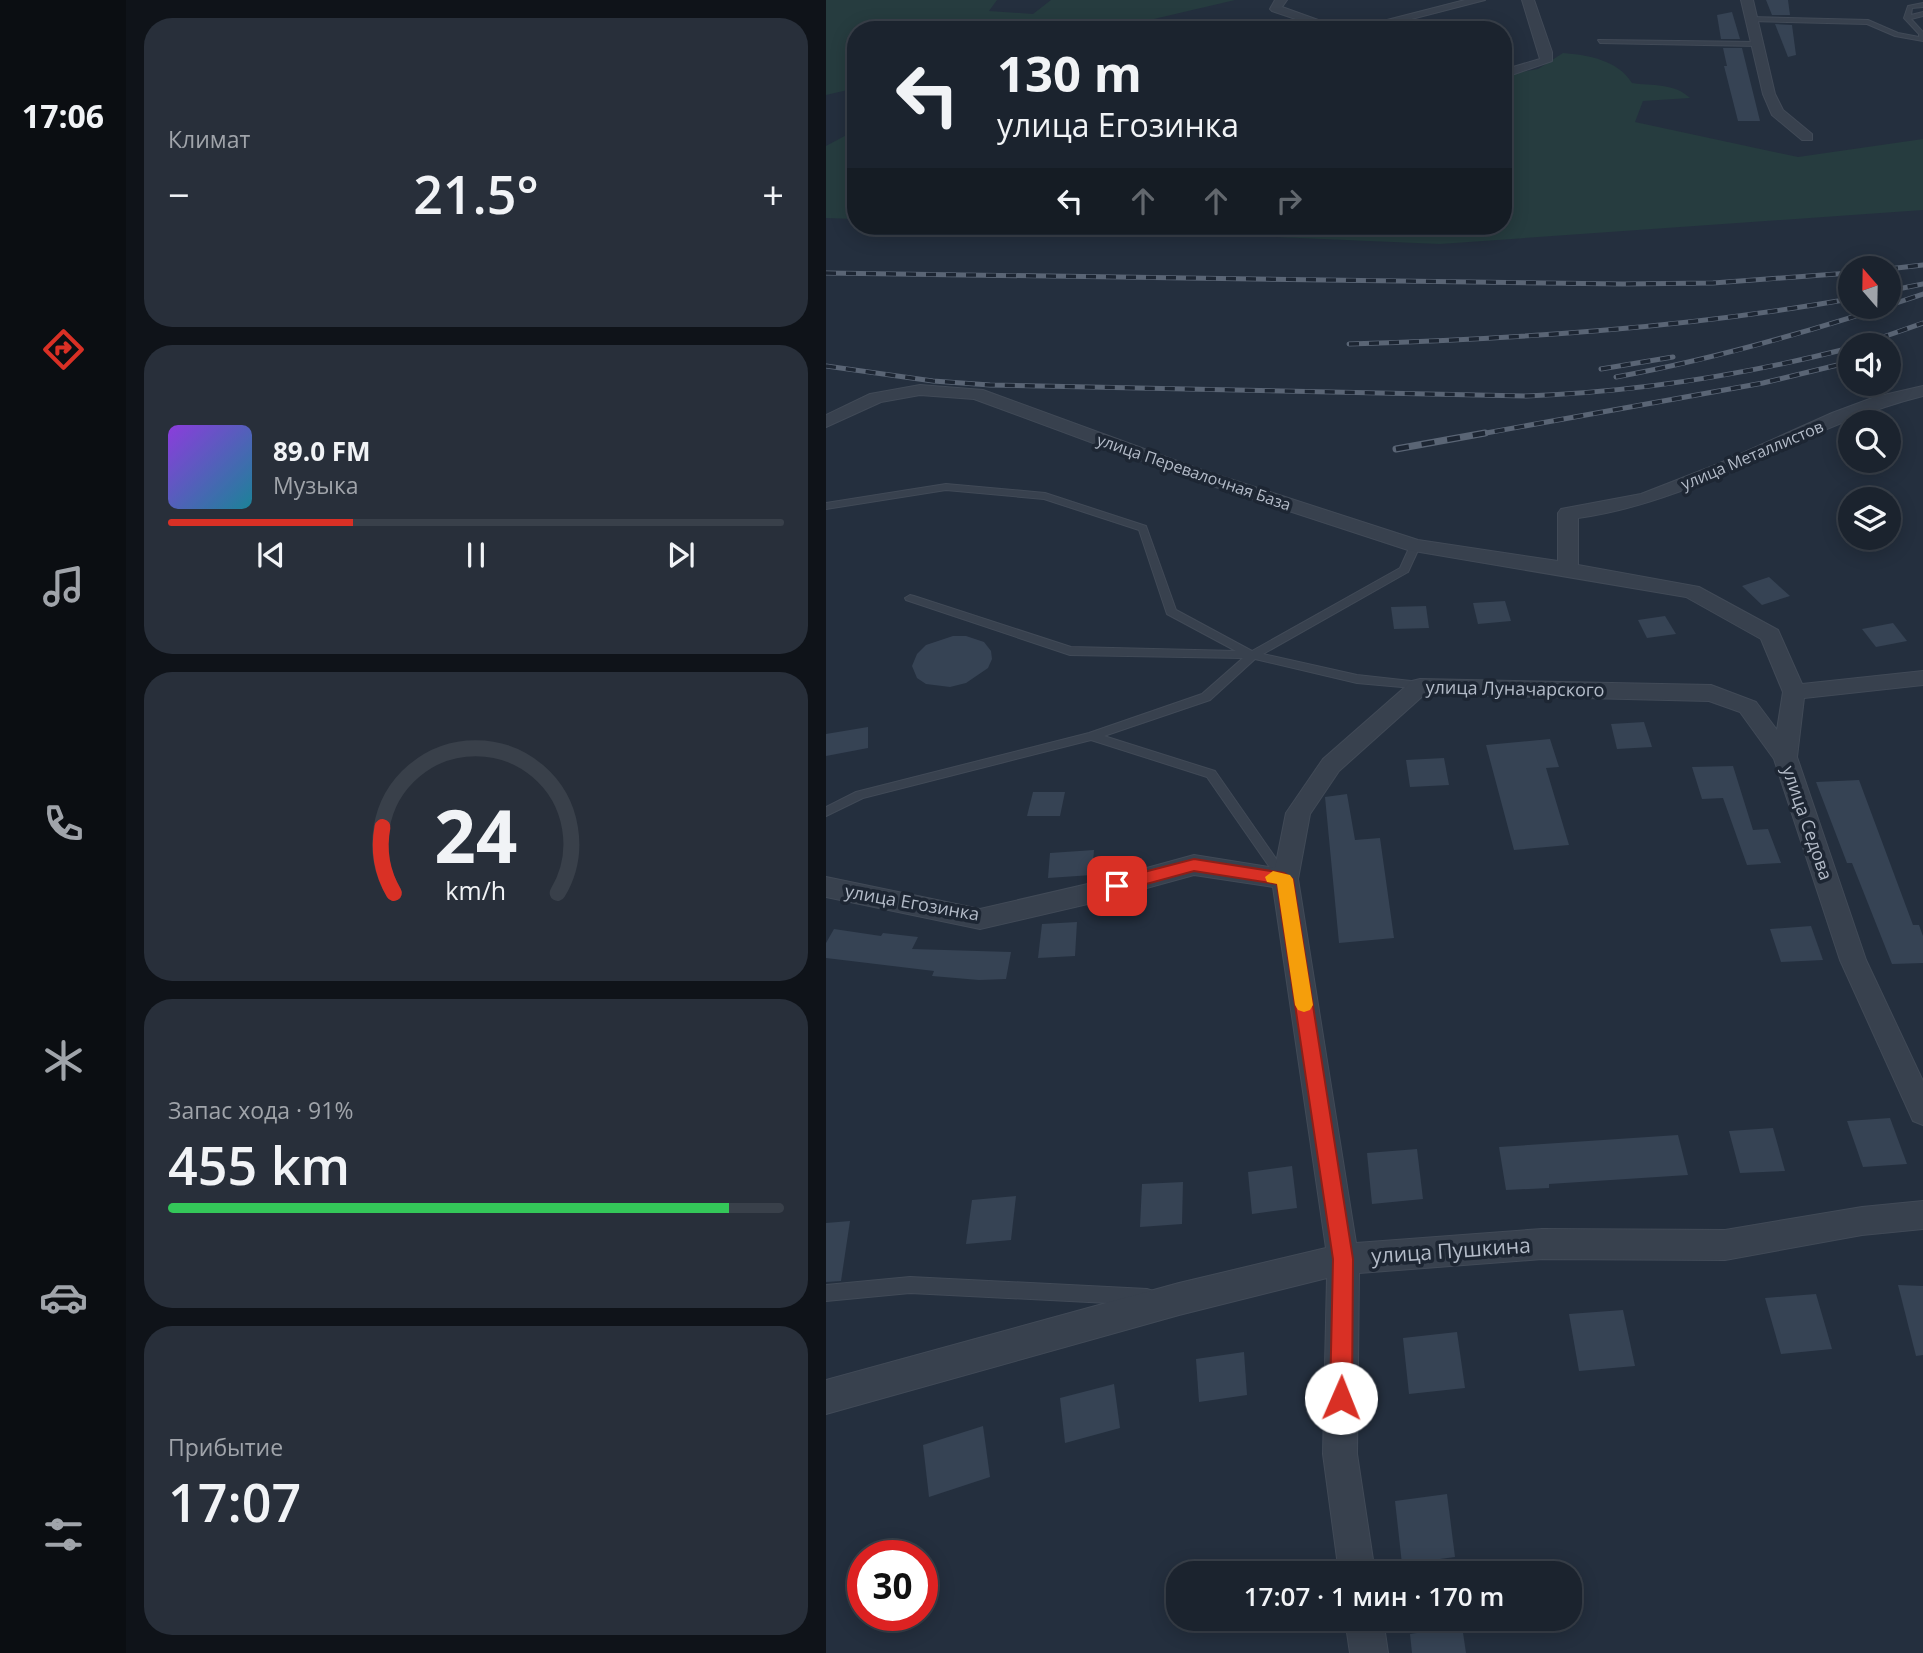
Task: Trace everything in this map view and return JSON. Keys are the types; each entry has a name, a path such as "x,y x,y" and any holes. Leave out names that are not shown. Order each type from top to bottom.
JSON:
{"street":[{"path":"1281,0 1276,9 1313,21"},
{"path":"1392,21 1479,0"},
{"path":"1512,71 1546,61 1546,52 1528,0"},
{"path":"1747,0 1769,94 1777,112 1807,137"},
{"name":"улица Перевалочная База","path":"826,422 876,398 920,390 977,394 1192,473 1415,545 1568,569"},
{"name":"улица Металлистов","path":"1568,569 1568,513 1588,512 1661,494 1876,403 1923,391"},
{"path":"1568,569 1692,592 1770,635 1794,692 1923,678"},
{"name":"улица Луначарского","path":"1284,879 1298,813 1331,765 1420,686 1712,693 1748,707 1785,757"},
{"name":"улица Седова","path":"1794,692 1785,757 1853,960 1923,1112"},
{"name":"улица Егозинка","path":"826,887 980,919 1092,893 1194,865 1284,879"},
{"path":"1284,879 1343,1259 1340,1454 1355,1561"},
{"name":"улица Пушкина","path":"826,1397 1179,1299 1343,1259 1542,1244 1725,1245 1862,1221 1923,1215"},
{"path":"1366,1631 1369,1653"}],"lane":[{"path":"1908,18 1910,7 1923,5"},
{"path":"1908,18 1923,14"},
{"path":"1751,19 1868,22 1897,35 1923,41 1922,34 1908,18"},
{"path":"1600,41 1757,44"},
{"path":"826,506 946,488 1045,496 1143,527 1171,612 1253,655"},
{"path":"826,812 860,796 1091,736 1206,697 1253,655 1404,570 1415,545"},
{"path":"910,598 1070,651 1253,655 1357,679 1420,686"},
{"path":"1091,736 1211,774 1284,879"},
{"path":"826,1293 910,1285 1179,1299"}],"green space":[{"path":"826,0 997,0 989,11 1033,14 1051,0 1235,0 1145,21 847,21 847,90 826,95"},
{"path":"1563,53 1602,60 1619,69 1632,83 1670,87 1690,98 1643,101 1635,122 1798,157 1923,139 1923,210 1440,244 1226,235 1512,235 1512,73 1538,69"},
{"path":"847,135 847,219 826,218 826,146"}],"building":[{"path":"1766,0 1788,0 1790,15 1772,15"},
{"path":"1732,12 1740,39 1721,39 1717,15"},
{"path":"1775,24 1792,25 1796,55 1788,57"},
{"path":"1723,48 1742,48 1760,121 1738,121 1724,66 1727,66"},
{"path":"1769,577 1790,596 1762,605 1742,586"},
{"path":"1505,601 1511,621 1478,624 1473,603"},
{"path":"1426,606 1429,628 1394,629 1391,607"},
{"path":"1665,616 1676,634 1647,638 1638,620"},
{"path":"1893,623 1907,641 1876,647 1862,629"},
{"path":"953,636 966,636 984,642 991,651 992,659 988,668 966,683 950,687 926,684 917,678 912,666 917,654 926,645"},
{"path":"1644,722 1652,747 1617,749 1611,724"},
{"path":"868,727 868,748 826,756 826,734"},
{"path":"1550,739 1559,767 1546,768 1569,845 1514,850 1486,745"},
{"path":"1444,758 1449,785 1410,787 1406,760"},
{"path":"1733,766 1753,830 1768,829 1781,863 1747,865 1723,798 1702,799 1692,767"},
{"path":"1859,780 1913,925 1919,925 1923,936 1923,963 1892,964 1852,863 1847,863 1816,782"},
{"path":"1033,792 1065,792 1060,816 1027,816"},
{"path":"1347,794 1355,840 1380,838 1394,938 1339,943 1325,797"},
{"path":"1094,850 1092,875 1048,878 1050,853"},
{"path":"1077,922 1075,956 1038,958 1042,924"},
{"path":"1811,926 1823,960 1781,962 1770,929"},
{"path":"834,929 881,936 883,933 918,937 912,949 1011,952 1006,979 932,976 934,971 826,958 826,943"},
{"path":"1890,1118 1907,1164 1863,1167 1847,1121"},
{"path":"1773,1128 1785,1171 1740,1173 1729,1131"},
{"path":"1678,1135 1688,1175 1549,1184 1549,1188 1506,1190 1499,1147"},
{"path":"1417,1149 1423,1199 1372,1204 1367,1153"},
{"path":"1292,1166 1297,1208 1252,1214 1248,1172"},
{"path":"1183,1182 1182,1224 1140,1227 1142,1184"},
{"path":"1016,1196 1011,1240 966,1244 972,1200"},
{"path":"850,1221 841,1281 826,1282 826,1223"},
{"path":"1898,1285 1923,1286 1923,1355 1916,1356"},
{"path":"1816,1294 1832,1349 1781,1354 1765,1298"},
{"path":"1623,1310 1635,1366 1579,1371 1569,1314"},
{"path":"1457,1332 1465,1388 1409,1394 1403,1338"},
{"path":"1244,1352 1247,1395 1199,1402 1196,1359"},
{"path":"1114,1384 1120,1428 1065,1443 1060,1398"},
{"path":"983,1426 990,1477 929,1497 923,1445"},
{"path":"1447,1494 1455,1557 1402,1561 1395,1501"},
{"path":"1463,1631 1466,1653 1412,1653 1410,1634"}],"railway":[{"path":"1901,268 1923,265"},
{"path":"826,273 1623,284 1713,283 1838,274"},
{"path":"1901,288 1923,284"},
{"path":"1616,377 1771,341 1923,294"},
{"path":"1349,344 1475,339 1663,325 1838,301"},
{"path":"1894,333 1923,323"},
{"path":"826,366 933,381 990,385 1526,396 1608,391 1690,381 1838,351"},
{"path":"1601,369 1673,357"},
{"path":"1475,435 1763,383 1838,365"},
{"path":"1396,449 1485,433"}],"slow traffic":[{"path":"1273,877 1284,879 1304,1005"}],"route":[{"path":"1117,886 1194,865 1284,879 1343,1259 1341,1398"}]}
